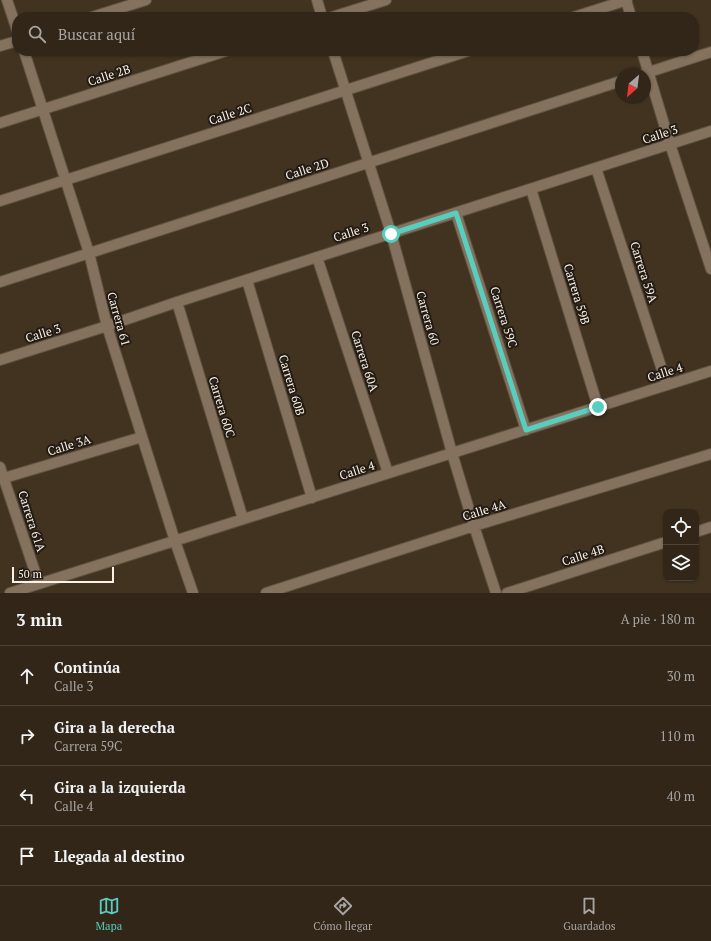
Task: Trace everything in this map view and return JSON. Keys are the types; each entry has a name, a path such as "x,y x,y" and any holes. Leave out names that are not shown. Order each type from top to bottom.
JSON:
{"street":[{"path":"7,0 12,15"},
{"path":"108,12 146,0"},
{"path":"317,0 321,12"},
{"path":"348,12 386,0"},
{"path":"589,12 626,0 630,12"},
{"path":"0,46 12,42"},
{"path":"699,56 711,52"},
{"name":"Carrera 61","path":"26,56 89,253 107,326 193,593"},
{"name":"Calle 2B","path":"0,123 210,56"},
{"name":"Carrera 60","path":"335,56 391,234 452,453 496,593"},
{"name":"Calle 2C","path":"0,201 452,56"},
{"path":"643,56 645,68"},
{"path":"651,71 699,56"},
{"name":"Calle 2D","path":"0,282 615,83"},
{"path":"651,88 711,269"},
{"name":"Calle 3","path":"0,360 711,131"},
{"name":"Carrera 59A","path":"596,168 667,385"},
{"name":"Carrera 59B","path":"531,189 598,407"},
{"name":"Carrera 59C","path":"456,213 526,430"},
{"name":"Carrera 60A","path":"317,257 388,474"},
{"name":"Carrera 60B","path":"247,280 312,498"},
{"name":"Carrera 60C","path":"177,302 242,519"},
{"name":"Calle 4","path":"10,593 711,371"},
{"name":"Calle 3A","path":"4,478 142,437"},
{"name":"Calle 4A","path":"266,593 474,526 711,454"},
{"name":"Carrera 61A","path":"0,467 39,584"},
{"path":"699,531 711,528"},
{"name":"Calle 4B","path":"507,593 663,543"}],"route":[{"path":"391,234 456,213 526,430 598,407"}]}
